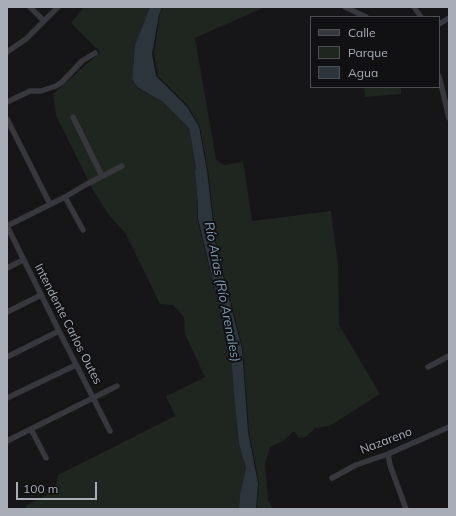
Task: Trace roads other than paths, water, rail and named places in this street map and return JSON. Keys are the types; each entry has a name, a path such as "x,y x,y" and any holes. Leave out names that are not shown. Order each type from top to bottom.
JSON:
{"street":[{"path":"30,7 44,21"},
{"path":"7,52 26,39 58,7"},
{"path":"345,7 364,16"},
{"path":"414,7 420,16"},
{"path":"440,23 449,18"},
{"path":"7,102 30,92 56,86 62,82 82,61 95,53"},
{"path":"440,80 449,118"},
{"path":"74,117 102,176"},
{"path":"7,119 50,204"},
{"path":"7,226 122,166"},
{"path":"65,197 83,230"},
{"name":"Intendente Carlos Outes","path":"7,226 110,431"},
{"path":"7,268 23,260"},
{"path":"7,312 41,295"},
{"path":"7,357 59,331"},
{"path":"428,367 449,356"},
{"path":"7,398 76,364"},
{"path":"7,441 117,386"},
{"name":"Nazareno","path":"332,478 356,465 388,454 449,427"},
{"path":"31,429 46,458"},
{"path":"388,454 390,465 406,509"}],"water":[{"name":"Río Arias (Río Arenales)","path":"150,7 162,7 159,15 152,54 156,76 187,107 199,127 207,171 216,249 242,349 248,432 258,484 256,509 239,509 240,494 246,468 239,444 231,356 198,218 196,167 189,128 163,102 137,87 132,79 135,45"}]}
